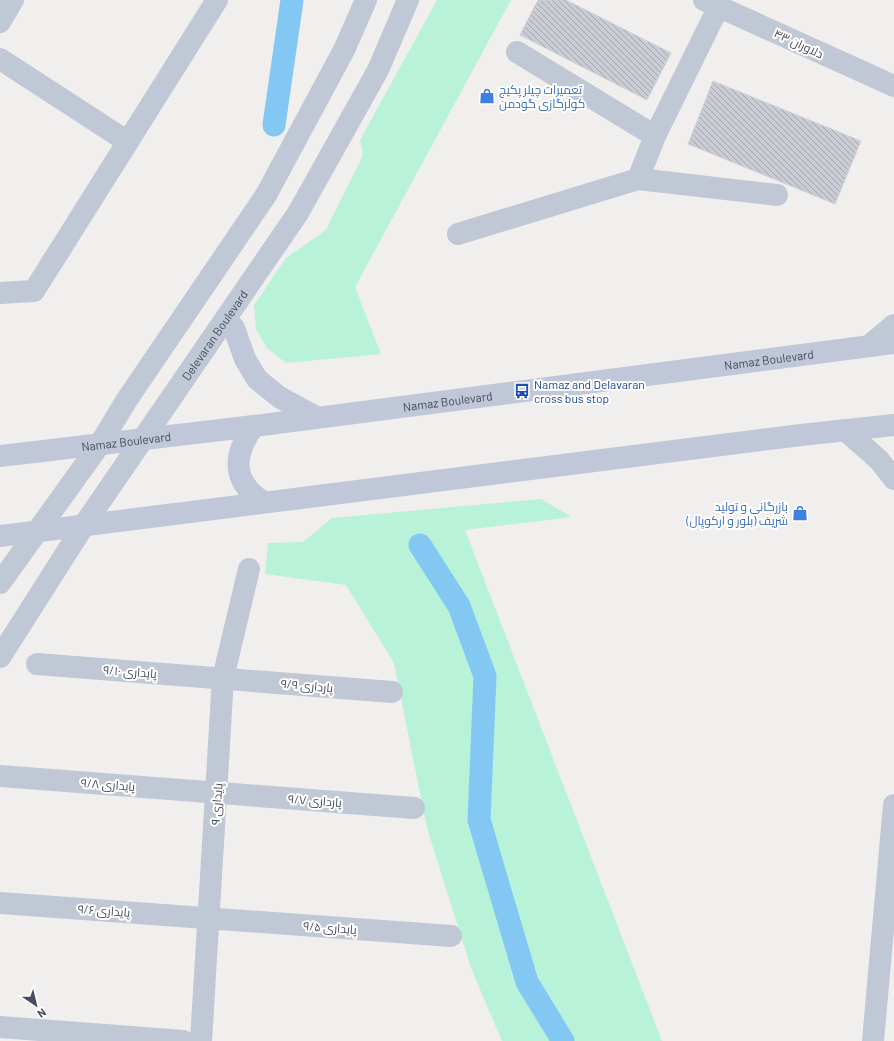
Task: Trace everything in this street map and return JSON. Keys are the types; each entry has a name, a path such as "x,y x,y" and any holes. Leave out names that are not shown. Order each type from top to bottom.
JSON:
{"main road":[{"path":"226,320 234,328 245,359 257,379 279,397 316,417"},
{"name":"Namaz Boulevard","path":"0,456 254,426 894,343"},
{"path":"0,536 37,530 84,526 263,502 894,425"},
{"path":"254,426 241,445 238,467 246,488 263,502"}],"street":[{"path":"0,22 13,0"},
{"path":"0,293 34,291 217,0"},
{"path":"0,583 100,444 126,401 266,195 344,50 366,0"},
{"name":"Delevaran Boulevard","path":"0,657 84,526 298,213 378,70 408,0"},
{"path":"638,179 711,3"},
{"name":"دلاوران ۴۳","path":"711,3 894,86"},
{"path":"517,52 655,136"},
{"path":"0,59 128,142"},
{"path":"458,234 638,179 777,195"},
{"path":"869,346 894,325"},
{"path":"845,430 879,460 894,479"},
{"name":"پایداری ۹","path":"201,1041 223,678 249,569"},
{"name":"پایداری ۹/۱۰","path":"37,664 223,678"},
{"name":"پارداری ۹/۹","path":"223,678 392,692"},
{"name":"پایداری ۹/۸","path":"0,776 216,792"},
{"name":"پارداری ۹/۷","path":"216,792 414,808"},
{"path":"873,1041 894,805"},
{"name":"پایداری ۹/۶","path":"0,903 208,918"},
{"name":"پایداری ۹/۵","path":"208,918 452,936"},
{"path":"0,1027 183,1041"}],"green space":[{"path":"437,0 511,0 355,287 381,354 286,363 267,348 256,329 254,305 286,258 326,230 363,155 360,140"},
{"path":"541,499 572,517 465,530 662,1041 502,1041 471,968 427,828 394,663 346,585 265,574 268,543 303,542 332,518"}],"building":[{"path":"538,0 566,0 671,53 647,100 520,35"},
{"path":"713,81 861,141 835,204 688,144"}],"waterway":[{"path":"274,125 292,0"},
{"path":"420,545 459,606 485,676 479,820 527,982 563,1041"}],"place":[{"name":"تعمیرات چیلر پکیج کولرگازی گودمن","path":"487,96"},
{"name":"Namaz and Delavaran cross bus stop","path":"522,391"},
{"name":"بازرگانی و تولید شریف (بلور و ارکوپال)","path":"800,513"}]}
